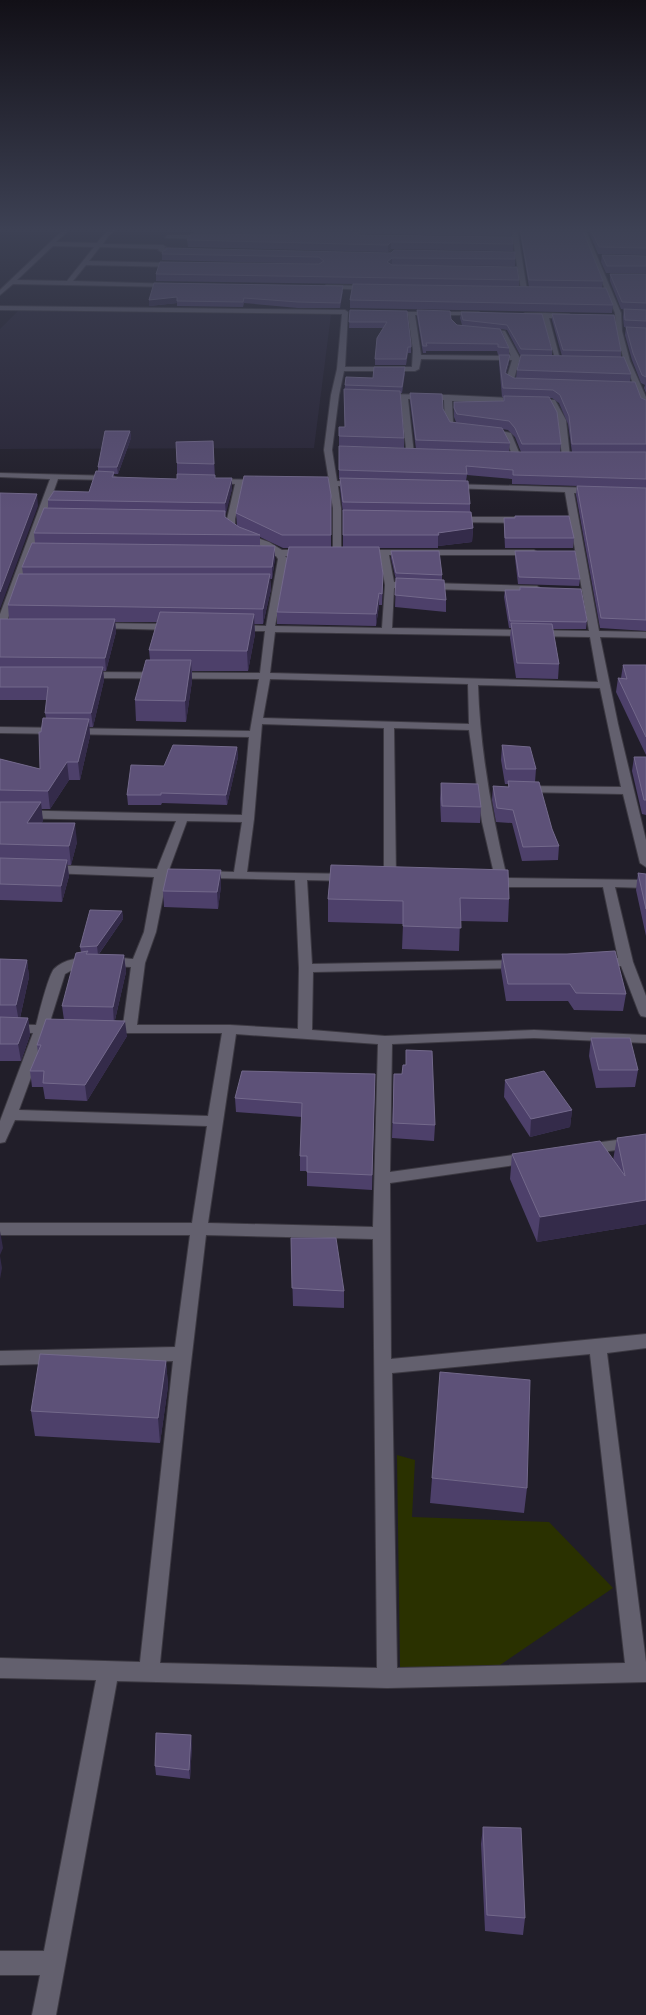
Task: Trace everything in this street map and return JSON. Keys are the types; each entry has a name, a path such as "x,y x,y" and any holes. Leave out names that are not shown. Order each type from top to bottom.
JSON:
{"street":[{"path":"327,552 336,518 328,450 335,395 341,369 344,322"},
{"path":"341,369 414,369 417,364 417,356 412,322"},
{"path":"546,322 554,358 568,359"},
{"path":"619,322 628,361 640,386 646,406"},
{"path":"472,330 503,332 516,358 510,380 517,384 529,384"},
{"path":"620,331 628,331"},
{"path":"417,356 525,358"},
{"path":"618,360 628,361"},
{"path":"630,386 640,386"},
{"path":"335,395 345,395"},
{"path":"375,396 552,402 562,420 570,457 556,457"},
{"path":"404,397 406,454 420,454"},
{"path":"448,397 449,423 458,429 499,431 508,435 517,457"},
{"path":"328,450 337,451"},
{"path":"507,456 527,457"},
{"path":"0,475 123,478"},
{"path":"3,625 22,584 34,550 55,476"},
{"path":"201,480 268,482"},
{"path":"240,482 226,518 234,531 266,544 283,558 273,584 265,676 255,734 248,819 240,876"},
{"path":"304,483 372,484"},
{"path":"441,486 607,491"},
{"path":"569,490 569,521 581,591 594,635 626,791 646,863"},
{"path":"336,518 346,518"},
{"path":"445,520 534,520"},
{"path":"384,552 390,585 387,630"},
{"path":"250,553 540,553"},
{"path":"390,585 547,590"},
{"path":"91,626 180,627"},
{"path":"230,628 646,635"},
{"path":"78,676 265,676 605,685"},
{"path":"474,681 474,727 489,789 488,822 502,883"},
{"path":"257,721 474,727"},
{"path":"389,725 390,878"},
{"path":"0,730 255,734"},
{"path":"512,789 626,791"},
{"path":"0,814 248,819"},
{"path":"129,1030 138,962 150,932 161,874 182,817"},
{"path":"38,869 161,874 360,878"},
{"path":"301,877 306,968 305,1034"},
{"path":"474,882 646,884"},
{"path":"608,883 626,962 646,1013"},
{"path":"0,1138 41,1030 56,978 63,968 88,962 138,962"},
{"path":"587,962 626,962"},
{"path":"306,968 539,963"},
{"path":"0,1028 70,1030"},
{"path":"149,1674 181,1354 197,1229 230,1029"},
{"path":"90,1030 230,1029 385,1040 534,1034 646,1038"},
{"path":"385,1040 384,1178 381,1233 387,1678"},
{"path":"10,1115 215,1121"},
{"path":"568,1152 646,1141"},
{"path":"384,1178 539,1156"},
{"path":"0,1229 197,1229 381,1233"},
{"path":"382,1367 646,1341"},
{"path":"0,1668 149,1674 387,1678 641,1672 598,1347"},
{"path":"0,1358 181,1354"},
{"path":"44,2015 52,1963 108,1671"},
{"path":"0,1963 52,1963"}],"shaded area":[{"path":"7,322 330,322 314,448 0,449 0,329"}],"green space":[{"path":"397,1455 415,1460 412,1517 549,1522 613,1588 500,1665 400,1668"}],"building":[{"path":"387,322 408,322 411,347 408,347 406,359 375,359 377,338"},
{"path":"419,322 454,322 457,325 500,329 509,348 498,347 498,344 426,343 427,346 423,346"},
{"path":"481,322 544,322 552,350 521,349 507,325"},
{"path":"554,322 615,322 621,351 563,350"},
{"path":"626,327 646,328 646,377 642,375 633,353"},
{"path":"499,355 510,355 505,373 514,378 635,382 641,398 646,400 646,444 572,444 569,416 560,395 553,390 503,388"},
{"path":"521,355 624,357 631,374 517,370"},
{"path":"374,367 405,367 402,387 345,385 346,377 373,378"},
{"path":"344,389 400,391 404,438 339,436 339,427 345,427"},
{"path":"410,393 442,394 443,409 450,422 502,428 510,443 416,440"},
{"path":"504,396 549,397 557,412 561,444 522,444 515,428 509,421 457,414 454,408 454,402 504,401"},
{"path":"105,431 130,431 117,467 98,467"},
{"path":"213,441 214,464 177,463 176,442"},
{"path":"339,446 518,452 646,452 646,479 513,475 513,470 466,466 467,474 339,470"},
{"path":"96,471 114,472 112,477 177,479 177,474 215,475 215,478 232,478 225,503 48,500 54,491 89,492"},
{"path":"244,476 328,477 331,495 331,535 282,535 236,513"},
{"path":"340,478 468,481 470,504 343,502"},
{"path":"577,486 646,488 646,620 601,618"},
{"path":"0,493 37,494 0,592"},
{"path":"44,508 225,511 225,517 239,527 260,535 34,533"},
{"path":"343,510 471,512 473,528 438,533 439,535 343,535"},
{"path":"515,516 569,516 574,538 505,538 504,518 515,518"},
{"path":"32,543 275,546 272,567 22,567"},
{"path":"289,547 379,547 383,574 382,594 379,593 376,614 277,612"},
{"path":"391,551 439,551 442,575 396,573"},
{"path":"515,551 575,551 580,579 519,577"},
{"path":"19,574 270,574 263,609 8,605"},
{"path":"396,578 444,580 446,600 395,595"},
{"path":"520,587 581,589 586,622 510,621 505,590 520,590"},
{"path":"160,612 254,614 247,651 149,650"},
{"path":"0,619 115,619 105,658 0,657"},
{"path":"511,623 552,624 559,664 517,663"},
{"path":"146,660 191,660 185,701 135,700"},
{"path":"623,665 646,665 646,737 618,678 627,679"},
{"path":"0,667 103,667 91,713 45,713 48,687 0,687"},
{"path":"43,718 89,719 78,762 67,762 48,791 0,790 0,759 40,769 39,732 41,732"},
{"path":"173,745 237,747 226,795 161,793 161,795 127,795 131,765 164,766"},
{"path":"502,745 530,747 536,769 506,769"},
{"path":"634,757 646,757 646,800 644,800"},
{"path":"508,781 539,782 552,829 559,846 523,847 513,810 497,808 493,786 509,787"},
{"path":"441,783 478,784 481,807 442,806"},
{"path":"0,802 41,802 27,823 75,823 69,846 0,844"},
{"path":"0,858 67,860 61,886 0,884"},
{"path":"331,865 508,870 509,899 460,898 461,928 403,926 403,901 328,899"},
{"path":"168,869 221,870 217,892 163,891"},
{"path":"638,873 646,874 646,909"},
{"path":"90,910 122,911 97,946 80,947"},
{"path":"88,951 86,954 124,955 113,1007 62,1006 76,953"},
{"path":"615,951 626,994 576,993 570,984 508,984 502,954 567,954"},
{"path":"0,959 27,960 16,1005 0,1005"},
{"path":"0,1017 28,1018 18,1044 0,1044"},
{"path":"46,1019 125,1021 85,1085 43,1083 44,1071 30,1071 41,1045 37,1045"},
{"path":"591,1038 630,1038 638,1070 599,1070"},
{"path":"406,1050 432,1051 435,1125 393,1123 394,1074 402,1074 403,1065 406,1065"},
{"path":"242,1071 375,1074 372,1175 307,1172 307,1156 300,1156 302,1103 235,1098"},
{"path":"544,1071 572,1110 531,1119 505,1080"},
{"path":"646,1134 646,1200 540,1217 512,1154 600,1141 625,1176 617,1138"},
{"path":"291,1238 336,1238 344,1291 292,1288"},
{"path":"40,1354 166,1361 158,1418 31,1411"},
{"path":"440,1372 530,1380 527,1488 432,1478"},
{"path":"156,1733 191,1735 189,1770 155,1766"},
{"path":"483,1827 521,1828 525,1918 487,1915"}]}
